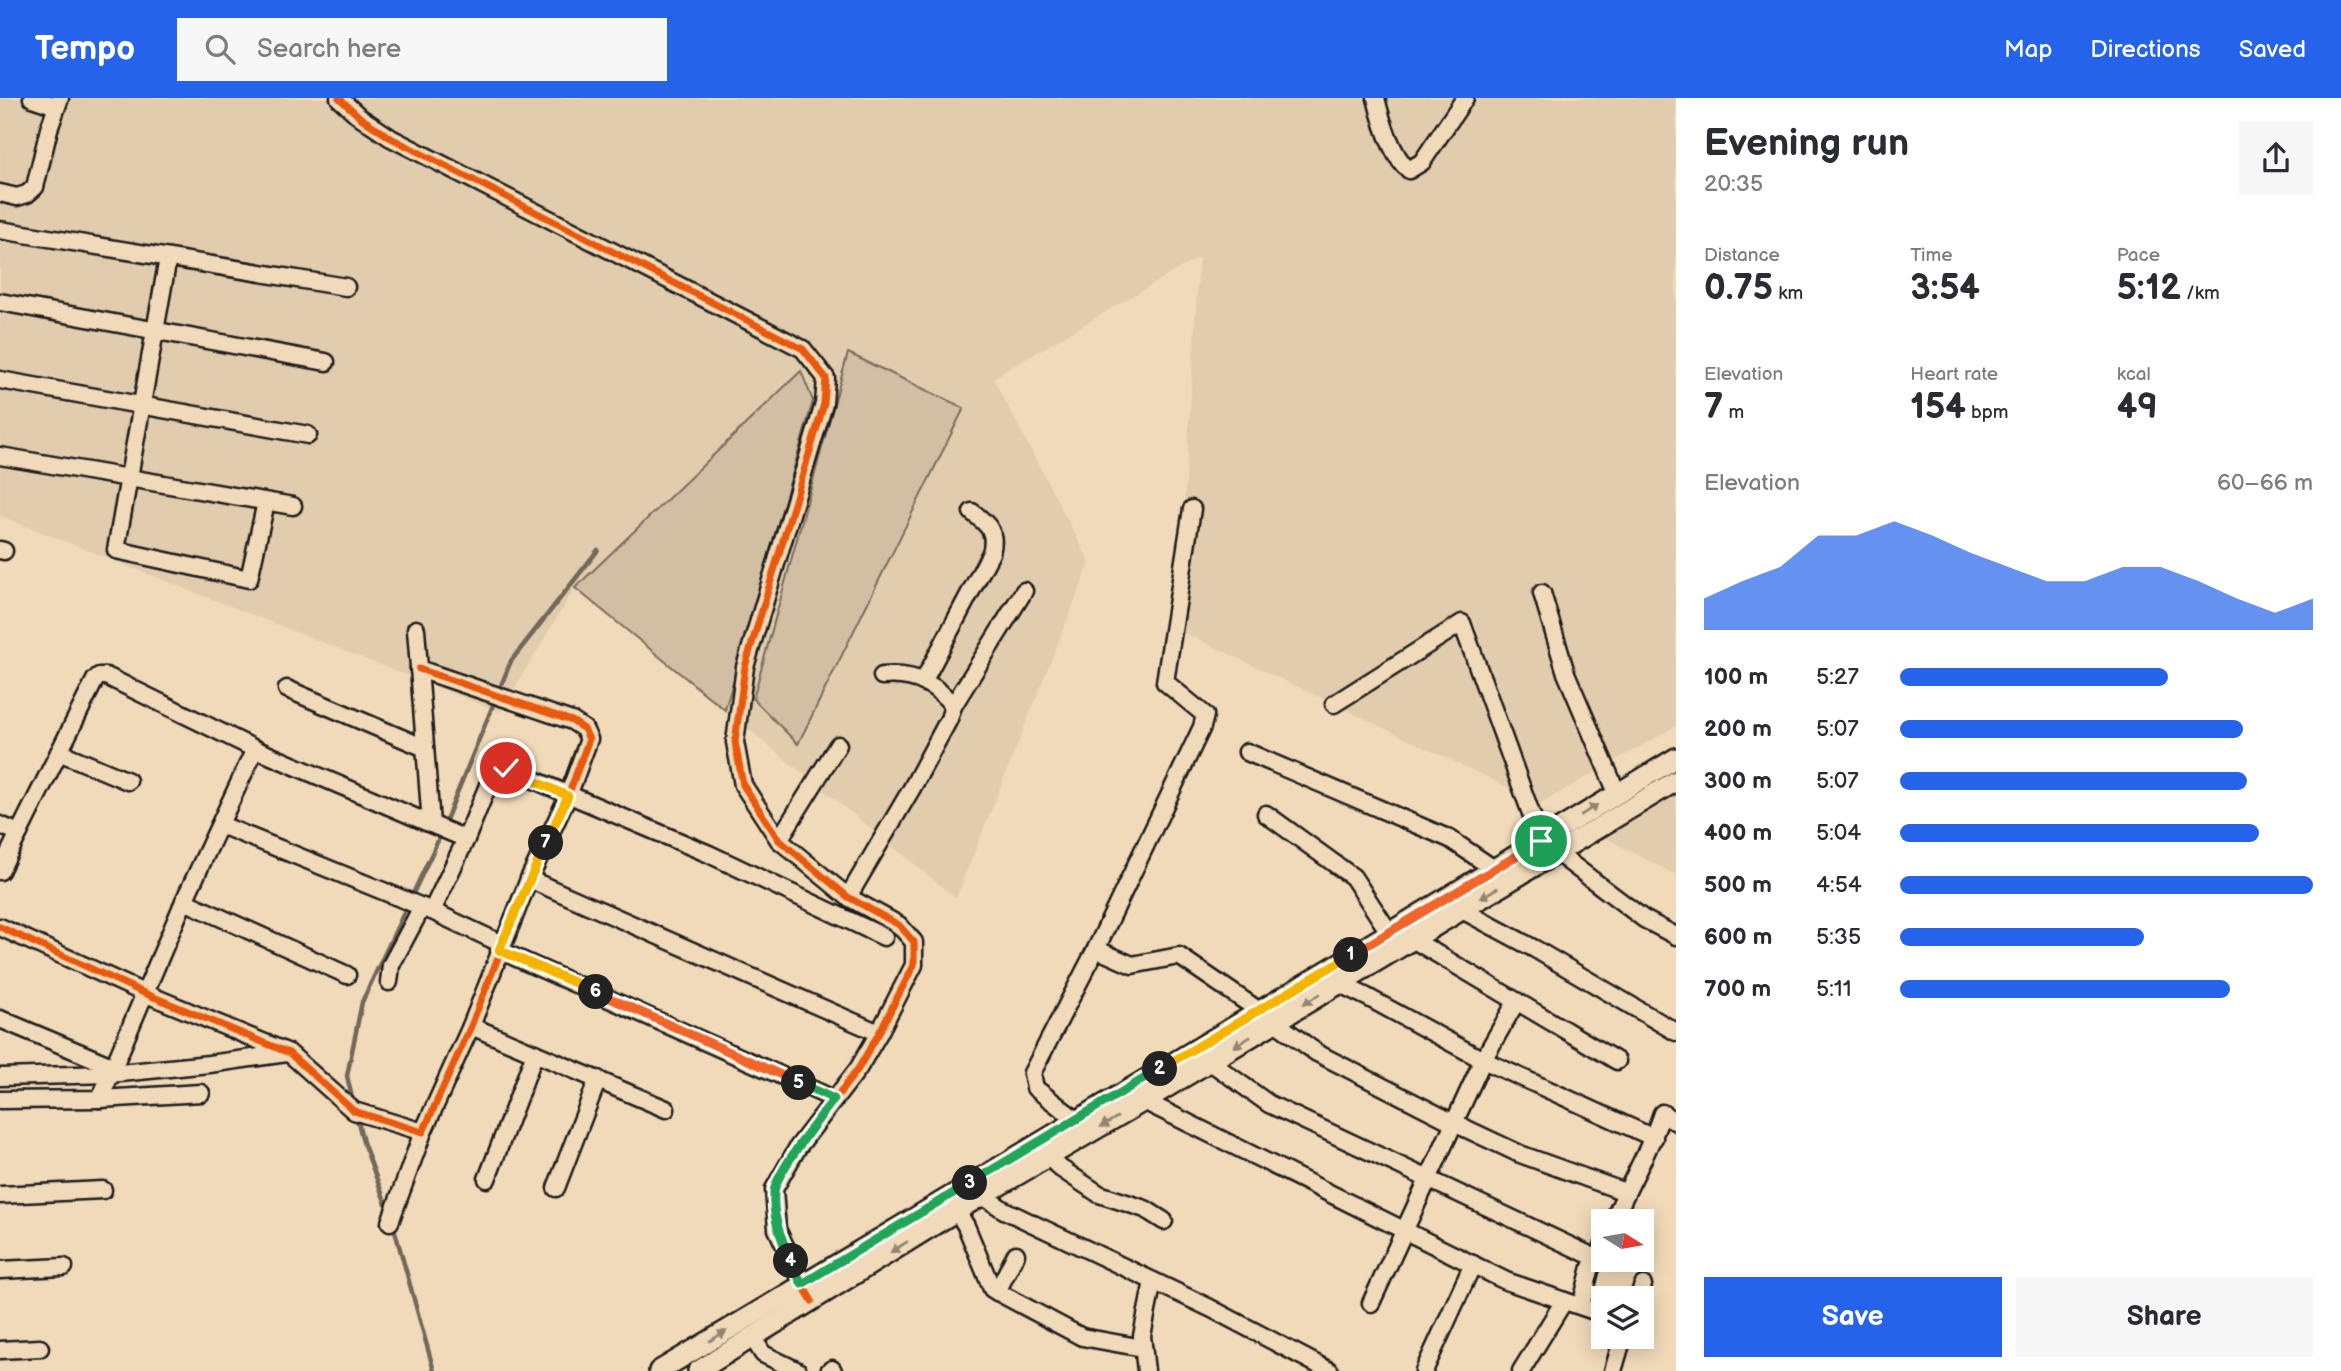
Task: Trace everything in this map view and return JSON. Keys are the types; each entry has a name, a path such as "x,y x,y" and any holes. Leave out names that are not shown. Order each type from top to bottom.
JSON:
{"main road":[{"path":"659,1371 957,1211 979,1188 1049,1157 1144,1101 1462,909 1549,847 1617,793 1676,758"},
{"path":"698,1371 758,1346 807,1293 979,1188 1075,1119 1494,869 1549,847 1676,781"}],"street":[{"path":"0,193 17,197 27,194 35,187 58,102 32,98"},
{"path":"339,98 361,118 391,138 803,349 826,377 824,404 745,667 735,742 743,785 779,840 848,897 899,925 914,942 914,965 858,1069 798,1147 774,1189 777,1229 807,1293"},
{"path":"1376,98 1400,163 1409,170 1422,162 1465,98"},
{"path":"0,230 346,287"},
{"path":"168,258 116,550 248,579 266,502"},
{"path":"0,302 326,362"},
{"path":"0,380 308,435"},
{"path":"0,456 293,506"},
{"path":"1075,1119 1035,1088 1032,1073 1096,949 1202,727 1205,715 1165,682 1192,509"},
{"path":"923,682 991,553 993,534 990,526 972,512"},
{"path":"848,897 912,788 949,719 953,706 1024,591"},
{"path":"1542,593 1566,673 1617,793"},
{"path":"1334,704 1462,623 1549,847 1644,919 1676,936"},
{"path":"416,629 431,824"},
{"path":"390,1222 423,1132 471,1026 500,947 568,796 589,739 584,729 572,721 419,669"},
{"path":"882,676 902,674 923,682 944,695 953,706"},
{"path":"0,871 99,676 106,676 255,749 466,839"},
{"path":"287,689 425,748"},
{"path":"779,840 838,745"},
{"path":"100,1099 184,901 255,749"},
{"path":"59,752 128,781"},
{"path":"1247,752 1450,839 1494,869"},
{"path":"389,982 391,965 427,909 466,839 493,773 506,768 709,854 884,937"},
{"path":"1266,814 1353,877 1389,932"},
{"path":"0,825 19,833"},
{"path":"221,825 427,909 500,947 834,1099"},
{"path":"529,879 879,1033"},
{"path":"184,901 347,975"},
{"path":"1462,909 1676,1032"},
{"path":"0,927 144,993 289,1053 354,1111 423,1132"},
{"path":"1412,939 1617,1061"},
{"path":"1096,949 1132,964 1180,956 1258,1010"},
{"path":"1338,983 1367,996 1483,1060 1654,1138"},
{"path":"1371,1303 1483,1060 1516,1002"},
{"path":"0,1019 112,1070"},
{"path":"1275,1022 1317,1053 1454,1123 1520,1154 1625,1192"},
{"path":"471,1026 666,1109"},
{"path":"0,1077 209,1065 289,1053"},
{"path":"487,1180 535,1053"},
{"path":"1209,1061 1269,1104 1429,1179 1591,1248"},
{"path":"556,1188 598,1080"},
{"path":"0,1100 100,1099 201,1093"},
{"path":"1144,1101 1519,1286 1591,1310"},
{"path":"1618,1209 1654,1138 1662,1113 1676,1122"},
{"path":"1049,1157 1060,1168 1099,1194 1144,1209 1164,1221"},
{"path":"979,1188 1004,1210 1210,1308 1329,1371"},
{"path":"0,1195 103,1190"},
{"path":"957,1211 992,1289 1082,1337 1143,1348"},
{"path":"997,1292 1016,1254"},
{"path":"1424,1371 1473,1264"},
{"path":"0,1270 64,1266"},
{"path":"1581,1306 1591,1267"},
{"path":"1146,1371 1142,1336 1153,1281"},
{"path":"1521,1371 1564,1301"},
{"path":"758,1346 761,1371"},
{"path":"758,1346 798,1371"},
{"path":"0,1350 40,1348"},
{"path":"1613,1371 1619,1349"}],"shaded area":[{"path":"0,98 1676,98 1676,726 1541,803 1177,629 1199,257 993,378 1090,563 956,898 575,588 500,712 0,516"},
{"path":"848,353 964,408 798,744 753,699"},
{"path":"801,371 813,401 725,710 575,588"},
{"path":"1676,787 1676,875 1598,834"}],"waterway":[{"path":"444,825 511,661 598,550"},
{"path":"353,1102 347,1076 362,1002 441,834"},
{"path":"357,1118 389,1212"},
{"path":"393,1224 434,1371"}],"cycle path":[{"path":"339,98 361,118 391,138 803,349 826,378 824,404 745,667 735,742 743,785 779,840 848,897 899,925 914,942 914,965 858,1069 798,1147 774,1189 777,1229 812,1301"},
{"path":"0,927 144,993 289,1053 354,1111 423,1132 471,1026 529,879 568,796 589,739 584,729 572,721 419,669"}],"route":[{"path":"506,768 568,796 499,950 834,1099 798,1147 774,1189 777,1229 802,1284 1541,841"}]}
